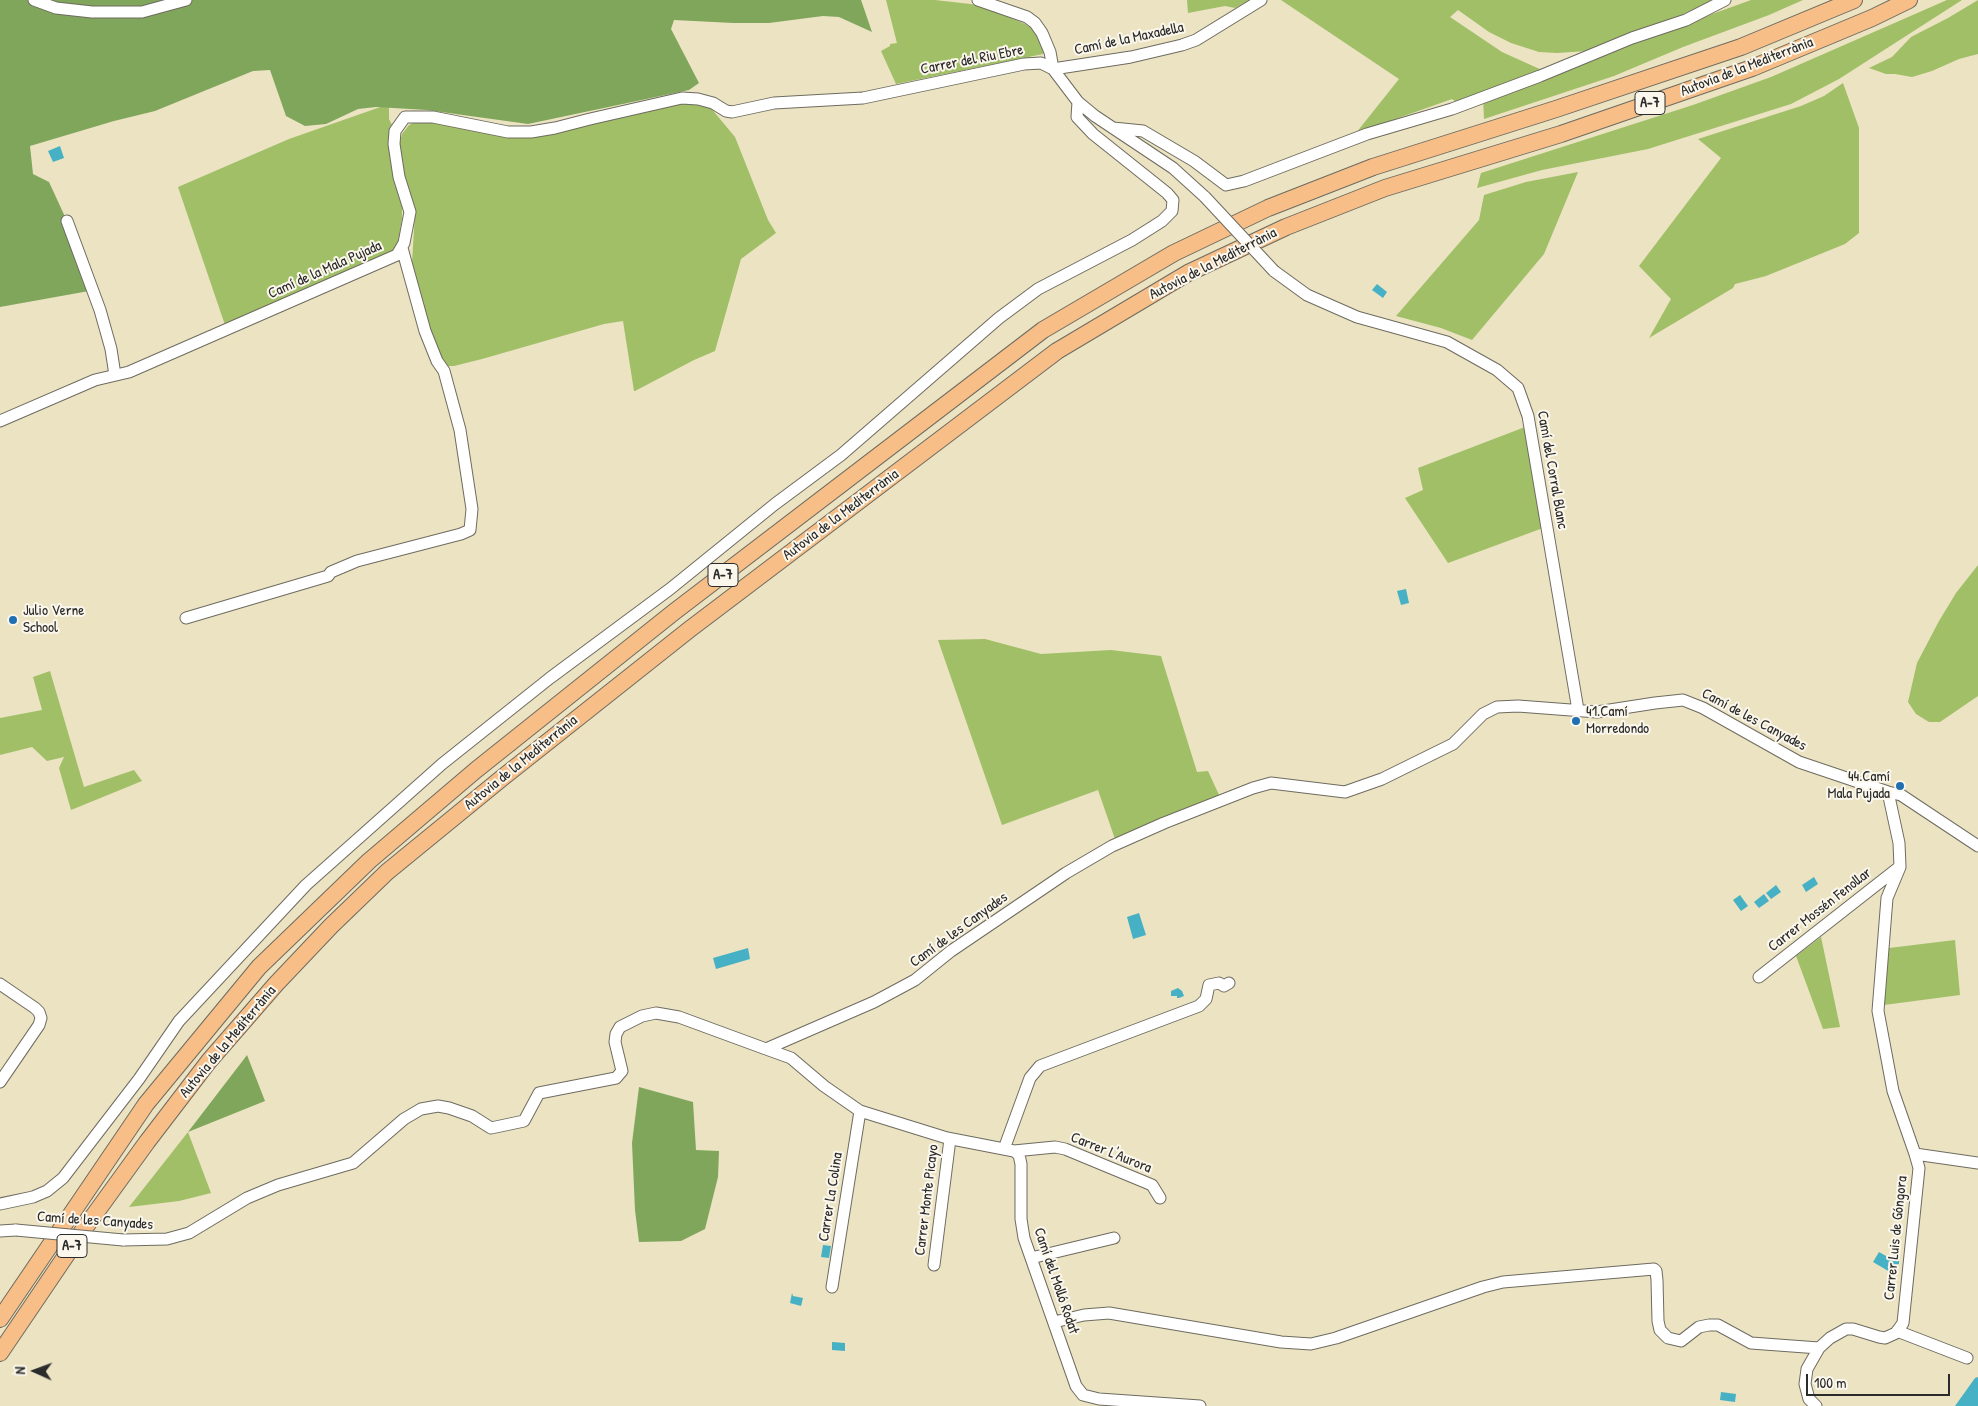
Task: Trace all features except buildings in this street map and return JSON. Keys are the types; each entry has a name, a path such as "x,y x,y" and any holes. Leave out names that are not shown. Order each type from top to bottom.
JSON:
{"highway":[{"name":"Autovia de la Mediterrània","path":"0,1319 146,1104 259,967 369,861 476,770 666,618 1043,330 1174,253 1268,208 1373,167 1556,109 1741,47 1854,0"},
{"name":"Autovia de la Mediterrània","path":"2,1349 135,1158 204,1068 276,984 388,872 502,778 690,630 1057,351 1188,273 1286,227 1385,188 1560,134 1752,68 1872,18 1909,0"},
{"path":"0,1368 2,1349"}],"street":[{"path":"34,0 56,8 74,11 142,12 186,0"},
{"path":"0,1204 33,1197 47,1191 63,1178 139,1079 179,1021 306,885 442,764 550,678 670,590 775,504 841,455 999,318 1038,289 1132,240 1162,221 1172,211 1173,200 1167,193 1093,134 1077,117 1078,102 1053,69 1050,52 1042,33 1035,24 1027,18 978,0"},
{"name":"Camí de la Maxadella","path":"1053,69 1131,57 1182,45 1196,40 1261,0"},
{"path":"1113,128 1143,131 1194,161 1226,185 1244,181 1367,134 1452,108 1540,76 1632,38 1686,20 1725,0"},
{"name":"Carrer del Riu Ebre","path":"896,90 1024,64 1041,63 1053,69"},
{"name":"Camí de la Mala Pujada","path":"0,421 95,380 129,372 397,255 402,248 410,212 398,177 394,144 395,131 405,117 432,117 500,130 531,132 556,128 599,116 682,98 698,99 713,103 726,112 732,112 774,103 864,98 896,90"},
{"name":"Camí del Corral Blanc","path":"1078,102 1173,168 1205,197 1274,271 1307,295 1357,317 1447,342 1497,370 1518,388 1528,416 1578,710"},
{"path":"67,221 100,310 116,374"},
{"path":"186,618 328,576 331,572 357,561 470,530 472,509 460,430 444,370 437,361 424,332 402,248"},
{"name":"Camí de les Canyades","path":"0,1231 16,1230 123,1240 167,1240 189,1233 246,1198 278,1185 353,1163 404,1119 422,1109 438,1106 449,1108 472,1116 492,1128 524,1121 539,1093 616,1078 622,1071 615,1042 616,1034 620,1027 642,1016 656,1014 678,1017 766,1049 874,1002 915,980 951,951 1066,873 1112,846 1253,788 1271,784 1344,792 1382,779 1453,744 1483,714 1498,707 1518,706 1597,712 1655,702 1683,700 1703,708 1799,762 1901,795 1978,846"},
{"name":"Carrer Luis de Góngora","path":"1888,792 1899,844 1900,867 1887,898 1878,1011 1893,1091 1918,1168 1903,1323 1897,1331"},
{"name":"Carrer Mossén Fenollar","path":"1759,977 1900,867"},
{"path":"766,1049 791,1058 824,1086 860,1111 950,1139 1009,1150 1030,1078 1040,1066 1199,1006 1206,999 1209,985 1219,983 1224,986 1228,983"},
{"path":"0,984 35,1008 41,1018 39,1025 0,1082"},
{"name":"Carrer La Colina","path":"832,1287 860,1111"},
{"name":"Carrer Monte Picayo","path":"934,1265 950,1139"},
{"name":"Carrer L'Aurora","path":"1009,1150 1054,1147 1065,1149 1152,1186 1160,1198"},
{"name":"Camí del Molló Rodat","path":"1009,1150 1020,1155 1022,1228 1076,1386 1083,1395 1098,1399 1200,1406"},
{"path":"1915,1154 1978,1163"},
{"path":"1031,1258 1114,1238"},
{"path":"1054,1322 1084,1315 1109,1314 1281,1342 1311,1344 1336,1338 1483,1287 1503,1282 1654,1269 1657,1280 1658,1321 1660,1330 1668,1338 1681,1341 1699,1328 1718,1325 1751,1343 1819,1348"},
{"path":"1816,1406 1809,1399 1804,1384 1808,1368 1819,1348 1830,1338 1846,1329 1853,1329 1879,1338 1885,1338 1897,1331 1967,1358"}],"green space":[{"path":"0,0 861,0 872,32 839,17 823,16 769,23 674,20 671,29 699,83 689,90 528,124 427,110 376,107 358,109 326,124 305,126 286,116 270,70 253,71 155,111 30,146 33,174 49,182 67,221 89,291 0,307"},
{"path":"886,0 935,0 979,5 1025,24 1035,31 1045,50 1043,54 896,84 881,51 890,46 890,44 897,43"},
{"path":"1187,0 1249,0 1235,8 1225,6 1188,13"},
{"path":"1281,0 1714,0 1666,22 1587,51 1557,53 1539,52 1511,43 1489,32 1458,10 1450,17 1502,52 1544,71 1456,102 1452,99 1356,133 1399,79"},
{"path":"1751,0 1803,0 1614,76 1484,119 1483,97"},
{"path":"1947,0 1962,0 1839,79 1791,104 1648,149 1542,170 1477,188 1481,173 1693,105 1771,77"},
{"path":"1978,0 1978,54 1959,59 1932,71 1912,77 1886,74 1869,68 1892,57 1911,37"},
{"path":"1843,83 1859,128 1859,233 1845,244 1766,276 1735,284 1733,288 1649,338 1671,299 1639,266 1721,158 1698,139 1801,106 1824,96"},
{"path":"689,101 710,107 735,137 768,220 776,233 741,259 715,351 635,391 623,321 604,324 482,359 454,366 445,366 419,308 412,263 415,213 401,166 399,147 402,134 409,125 426,122 536,136 556,134 592,123"},
{"path":"389,104 389,119 393,127 402,204 402,219 396,252 225,325 178,187 289,139"},
{"path":"1578,172 1544,254 1472,340 1441,328 1396,316 1479,220 1484,195 1526,182"},
{"path":"1525,427 1543,528 1448,563 1405,498 1423,490 1418,468"},
{"path":"1978,565 1978,696 1940,722 1929,722 1916,714 1908,702 1917,663 1956,593"},
{"path":"985,639 1041,654 1111,650 1161,656 1197,772 1208,771 1220,797 1116,842 1098,790 1002,825 938,640"},
{"path":"50,671 84,787 134,770 142,781 71,810 59,768 64,757 47,761 32,747 0,755 0,718 42,710 33,677"},
{"path":"1821,937 1840,1027 1823,1029 1796,956"},
{"path":"1955,940 1960,995 1884,1005 1889,948"},
{"path":"247,1055 265,1101 188,1132 244,1059"},
{"path":"639,1087 693,1102 696,1150 719,1151 718,1177 705,1229 681,1241 639,1242 635,1210 632,1143"},
{"path":"188,1132 211,1193 179,1201 129,1207"}],"water":[{"path":"60,146 64,158 53,162 48,151"},
{"path":"1377,284 1387,292 1383,298 1372,290"},
{"path":"1406,589 1409,603 1401,605 1397,591"},
{"path":"1814,877 1818,884 1806,892 1802,885"},
{"path":"1776,885 1781,892 1771,899 1766,893"},
{"path":"1764,894 1769,901 1759,908 1754,902"},
{"path":"1740,895 1748,906 1741,911 1733,900"},
{"path":"1139,913 1146,935 1133,939 1127,917"},
{"path":"748,948 750,959 716,969 713,958"},
{"path":"1178,988 1184,996 1177,998 1177,996 1171,996 1171,991"},
{"path":"823,1245 831,1246 829,1258 821,1257"},
{"path":"1879,1252 1893,1260 1899,1260 1899,1264 1894,1265 1890,1272 1873,1262"},
{"path":"792,1293 793,1296 803,1298 801,1306 790,1303"},
{"path":"832,1342 845,1343 845,1351 832,1350"},
{"path":"1978,1377 1978,1406 1955,1406 1975,1378"},
{"path":"1721,1392 1736,1394 1735,1402 1720,1400"}],"place":[{"name":"Julio Verne School","path":"13,620"},
{"name":"41.Camí Morredondo","path":"1576,721"},
{"name":"44.Camí Mala Pujada","path":"1900,786"}]}
